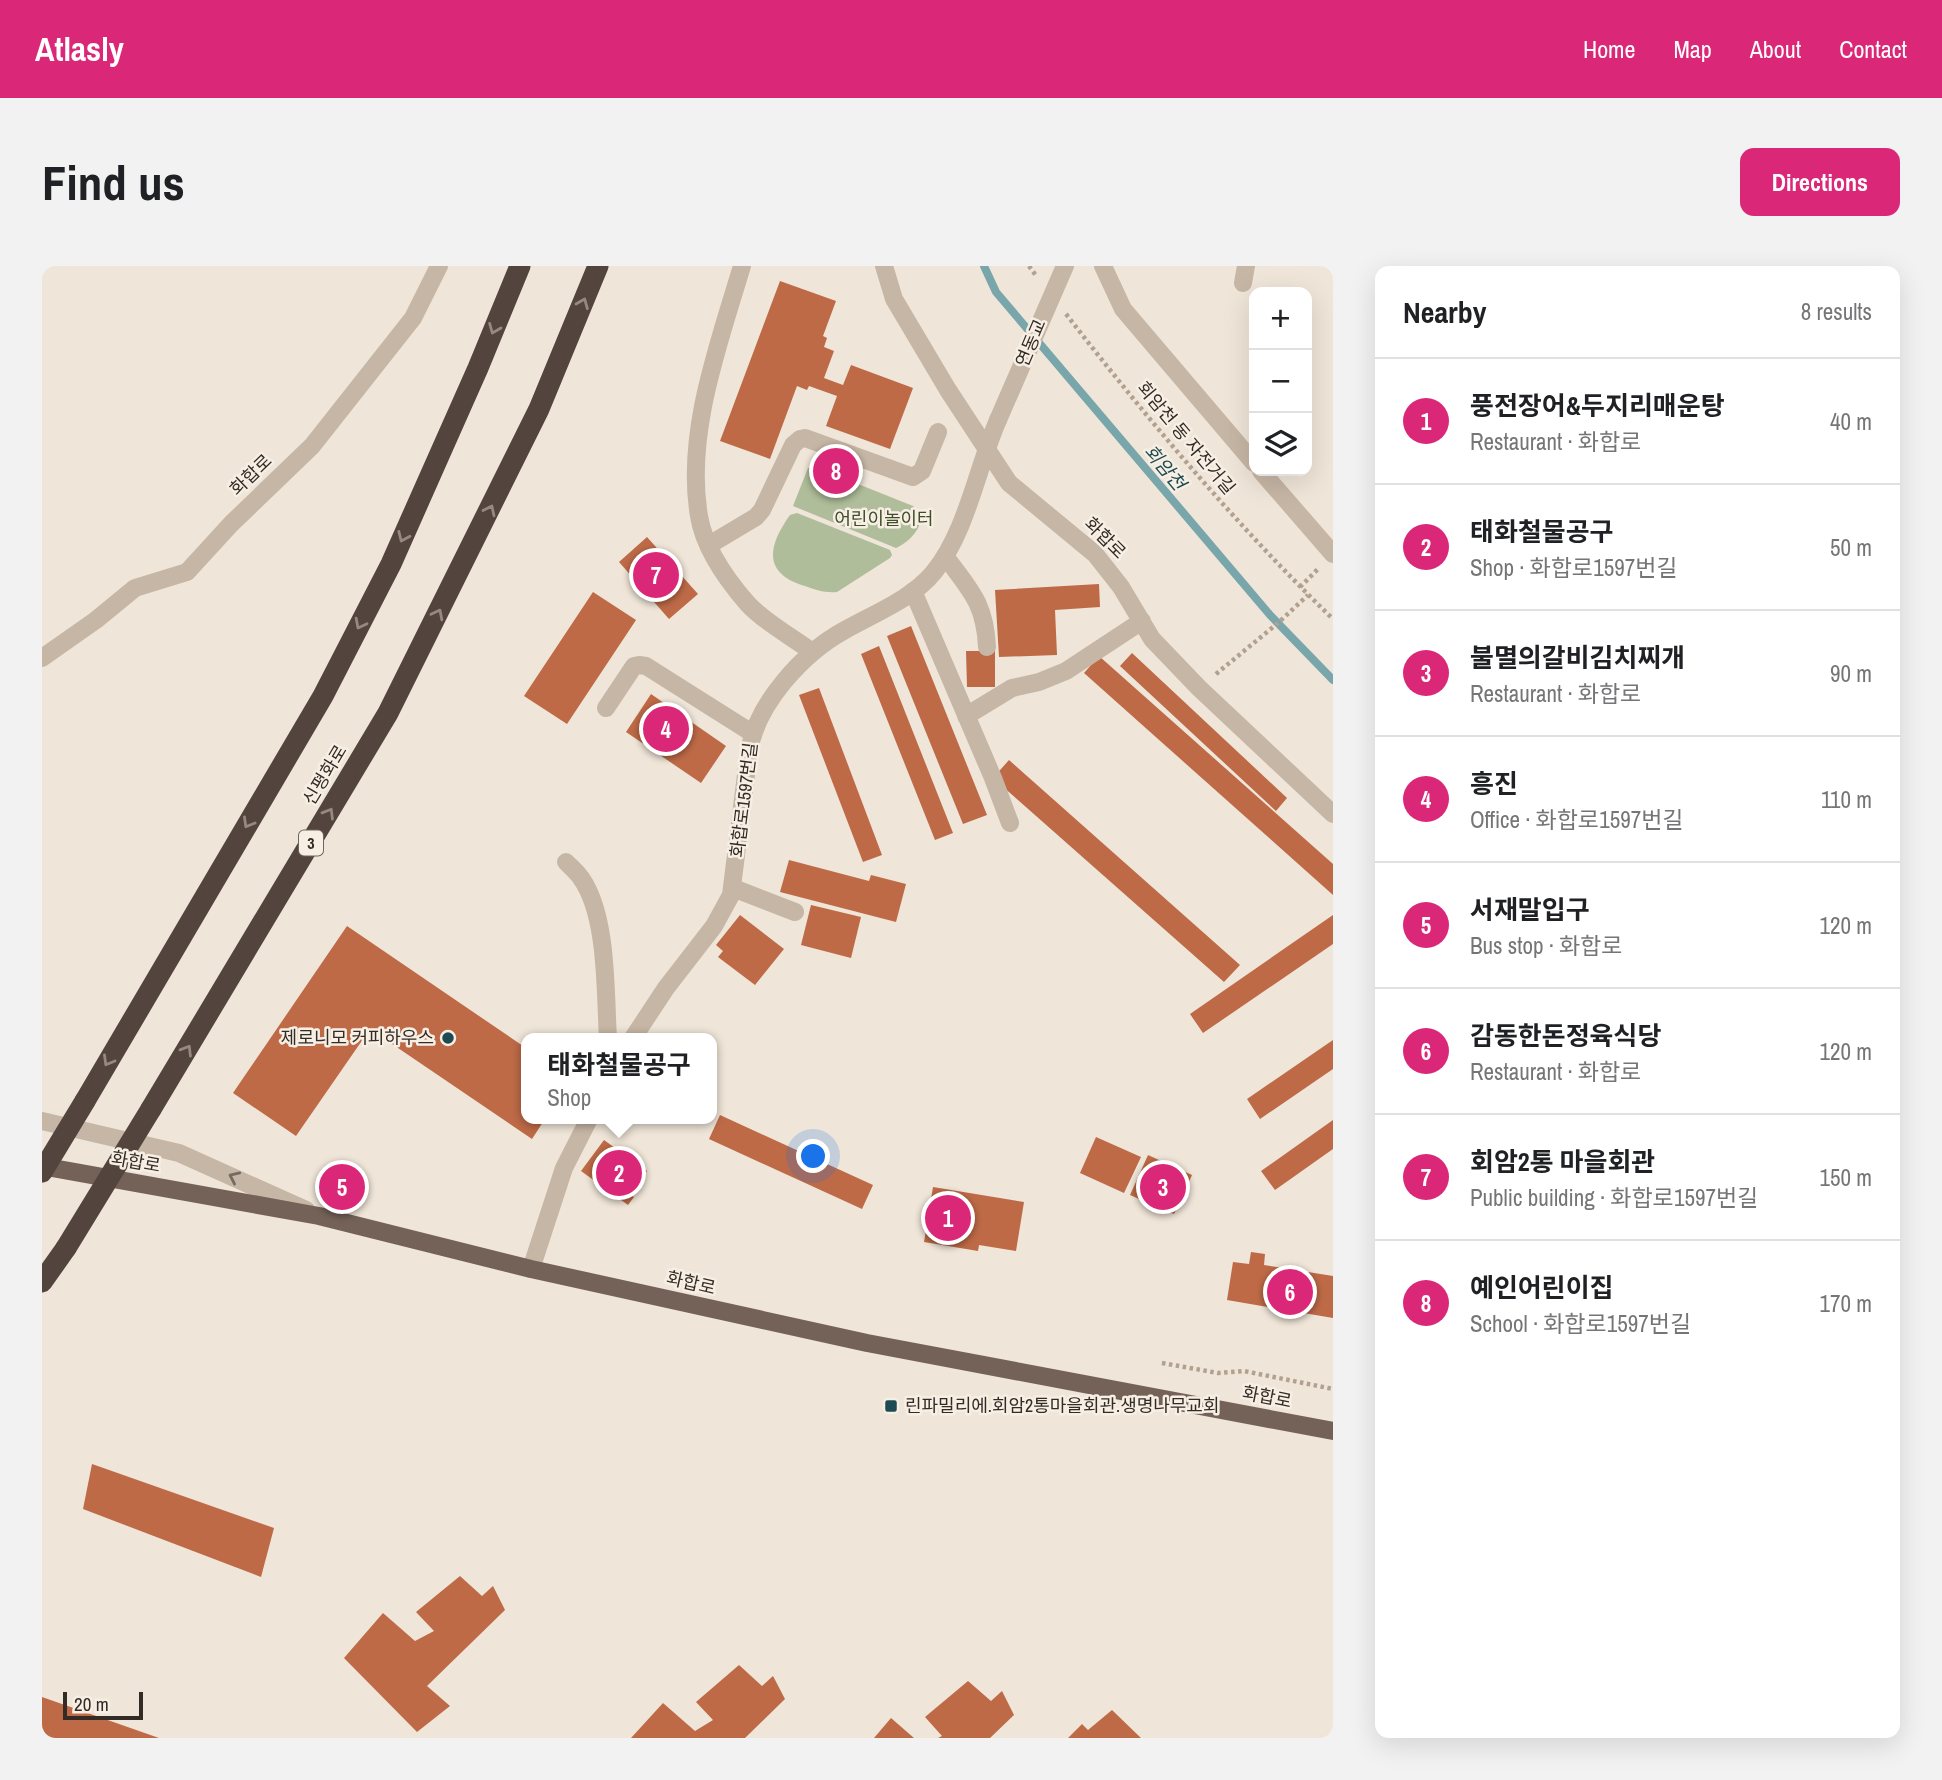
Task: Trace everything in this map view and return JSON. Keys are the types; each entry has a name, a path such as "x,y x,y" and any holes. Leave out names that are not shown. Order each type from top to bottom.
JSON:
{"highway":[{"path":"42,1172 329,684 391,564 520,266"},
{"name":"신평화로","path":"42,1288 47,1274 152,1109 388,713 539,409 598,266"}],"main road":[{"name":"화합로","path":"42,1166 318,1216 531,1269 867,1343 1333,1431"}],"street":[{"name":"화합로","path":"42,659 135,588 187,572 231,524 312,446 413,318 439,266"},
{"path":"742,266 707,387 699,426 699,516 720,566 748,605 811,651"},
{"name":"화합로","path":"884,266 894,299 948,390 1009,483 1095,554 1121,587 1152,639 1199,688 1333,814"},
{"name":"연동교","path":"998,420 1065,266"},
{"path":"1103,266 1123,309 1249,457"},
{"name":"화합로1597번길","path":"636,1033 666,988 714,926 733,888 752,733 760,718 811,651 913,591 933,574 957,533 986,446 998,420"},
{"path":"709,544 756,517 762,510 793,445 800,439 805,438 913,477 922,471 938,432"},
{"path":"1265,476 1333,554"},
{"path":"945,556 982,610 987,647"},
{"path":"913,591 1010,824"},
{"path":"966,716 1012,688 1066,671 1142,621"},
{"path":"606,708 634,666 646,666 752,733"},
{"path":"566,862 581,877 589,892 600,929 608,1033"},
{"path":"733,888 795,912"},
{"path":"42,1121 178,1153 318,1216"},
{"path":"531,1269 564,1168 586,1124"}],"path":[{"path":"1029,266 1045,287"},
{"name":"회암천 동 자전거길","path":"1062,308 1180,457 1333,619"},
{"path":"1199,688 1308,595"},
{"path":"1162,1363 1218,1373 1244,1371 1333,1389"}],"green space":[{"name":"어린이놀이터","path":"808,468 818,468 913,506 920,517 917,530 896,548 793,506"},
{"path":"797,513 890,550 892,555 837,592 817,590 791,580 781,574 773,557 777,537 783,526 790,515"}],"building":[{"path":"780,281 836,301 823,336 827,338 824,347 834,351 824,378 843,385 851,365 913,388 890,449 826,426 837,396 809,386 807,390 797,386 770,459 720,441"},
{"path":"647,537 698,594 669,619 619,562"},
{"path":"1099,584 1100,607 1055,610 1057,655 999,657 995,590"},
{"path":"593,592 636,620 567,724 524,696"},
{"path":"911,626 987,815 963,824 887,636"},
{"path":"879,646 953,833 935,840 861,654"},
{"path":"966,651 995,651 995,687 967,687"},
{"path":"1132,653 1287,798 1276,811 1120,666"},
{"path":"1099,656 1333,864 1333,895 1084,673"},
{"path":"819,688 882,855 863,862 799,695"},
{"path":"651,694 726,746 701,783 626,732"},
{"path":"1009,760 1240,965 1224,982 993,778"},
{"path":"789,860 869,881 871,875 906,884 896,922 780,892"},
{"path":"811,905 861,917 851,958 801,945"},
{"path":"740,915 784,949 755,985 718,957 723,951 716,945"},
{"path":"1333,915 1333,944 1203,1033 1190,1014"},
{"name":"제로니모 커피하우스","path":"347,926 521,1045 521,1124 542,1124 532,1139 370,1029 296,1136 233,1093"},
{"path":"1333,1040 1333,1069 1260,1119 1247,1099"},
{"path":"720,1115 873,1185 862,1209 709,1139"},
{"path":"1333,1120 1333,1149 1275,1190 1261,1171"},
{"path":"1096,1137 1141,1157 1124,1193 1080,1173"},
{"path":"604,1140 647,1171 630,1195 634,1197 628,1205 581,1171"},
{"path":"1148,1155 1192,1175 1174,1214 1130,1195"},
{"path":"933,1187 1024,1202 1016,1251 979,1245 978,1251 924,1242"},
{"path":"1251,1252 1265,1254 1264,1265 1333,1276 1333,1318 1227,1300 1233,1262 1249,1264"},
{"path":"92,1464 274,1528 261,1577 83,1509"},
{"path":"460,1576 482,1596 493,1586 505,1610 427,1686 450,1706 417,1732 344,1658 383,1613 415,1641 434,1631 416,1612"},
{"path":"739,1665 762,1686 773,1676 785,1699 745,1738 631,1738 663,1703 695,1731 713,1720 696,1702"},
{"path":"968,1681 991,1701 1002,1691 1014,1715 990,1738 938,1738 942,1736 925,1717"},
{"path":"42,1697 159,1738 42,1738"},
{"path":"1112,1710 1141,1738 1068,1738 1082,1724 1088,1730"},
{"path":"891,1718 914,1738 874,1738"}],"waterway":[{"name":"회암천","path":"984,266 996,292 1270,615 1333,680"}],"place":[{"name":"예인어린이집","path":"836,471"},
{"name":"회암2통 마을회관","path":"656,575"},
{"name":"흥진","path":"666,729"},
{"name":"제로니모 커피하우스","path":"448,1038"},
{"name":"태화철물공구","path":"619,1173"},
{"name":"서재말입구","path":"342,1187"},
{"name":"불멸의갈비김치찌개","path":"1163,1187"},
{"name":"풍전장어&두지리매운탕","path":"948,1218"},
{"name":"감동한돈정육식당","path":"1290,1292"},
{"name":"린파밀리에.회암2통마을회관.생명나무교회","path":"891,1406"}]}
